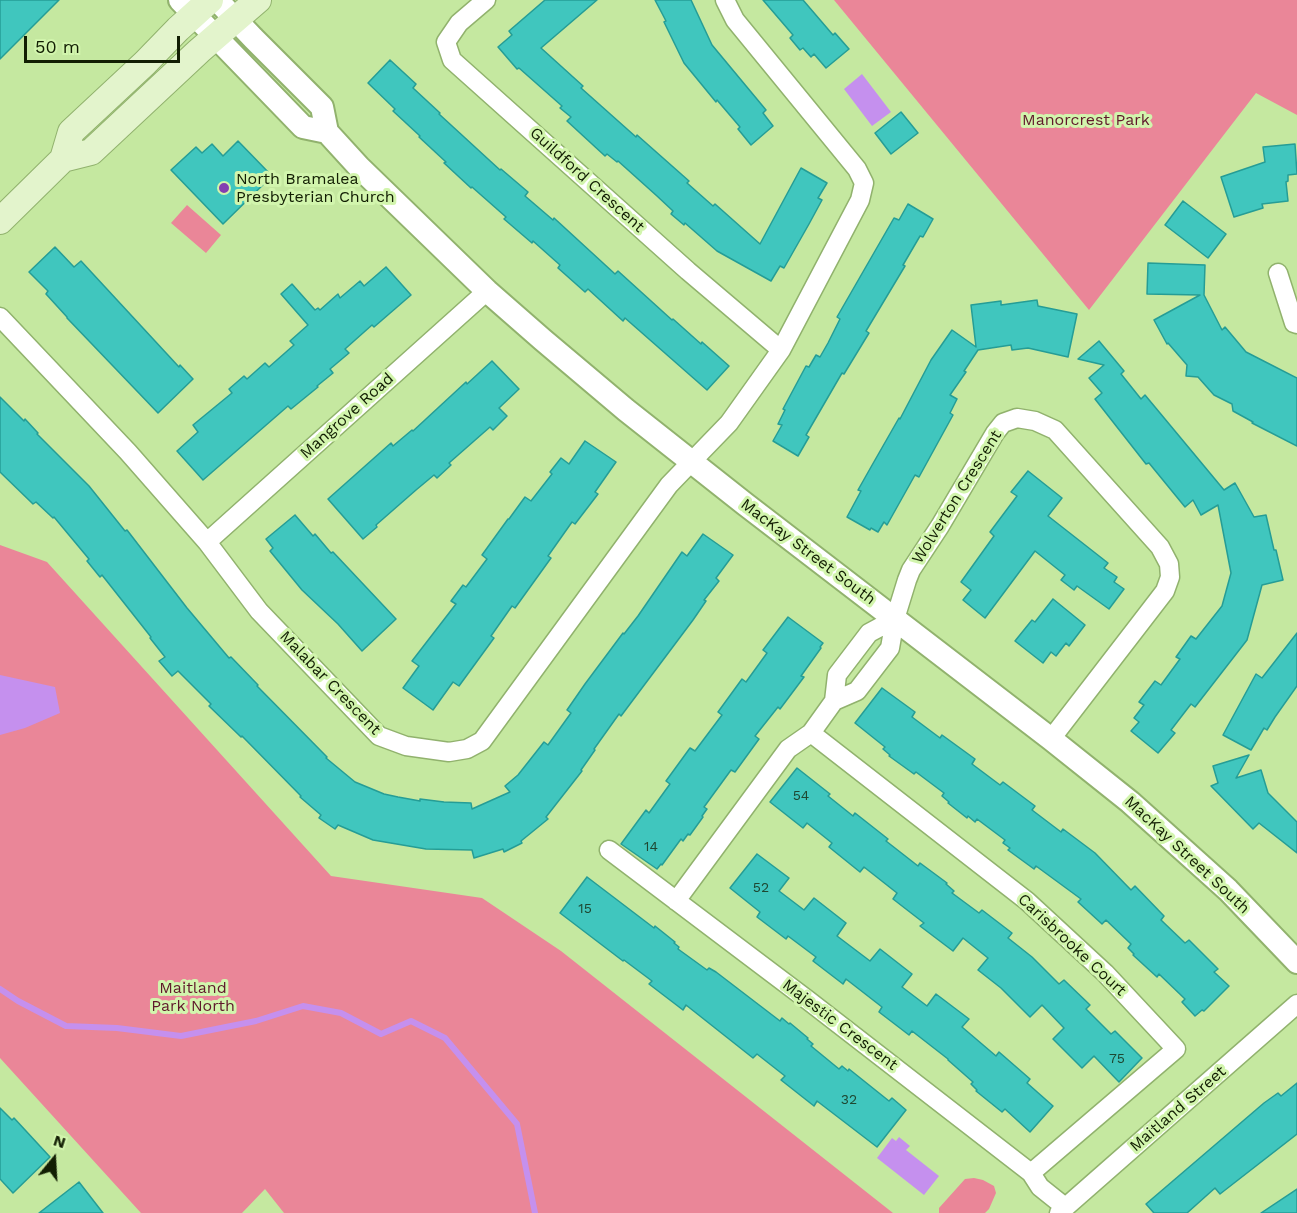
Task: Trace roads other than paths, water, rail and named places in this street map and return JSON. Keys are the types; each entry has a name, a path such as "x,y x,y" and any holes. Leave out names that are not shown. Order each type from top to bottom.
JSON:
{"main road":[{"path":"63,159 91,152 215,36 258,0"},
{"path":"0,221 63,159 71,132 194,5"}],"street":[{"name":"MacKay Street South","path":"217,0 322,107 327,132 359,168 487,291 626,410 1130,802 1228,890 1297,962"},
{"name":"Guildford Crescent","path":"486,0 459,23 446,42 452,60 679,263 781,350"},
{"path":"692,461 729,423 781,350 860,200 864,183 857,169 735,20 724,0"},
{"path":"194,5 215,36 303,127 327,132"},
{"path":"1278,273 1294,323 1297,324"},
{"name":"Mangrove Road","path":"207,542 487,291"},
{"name":"Malabar Crescent","path":"0,317 128,452 207,542 259,610 379,736 406,746 450,752 467,749 482,741 669,485 692,461"},
{"name":"Wolverton Crescent","path":"895,619 911,570 1003,423 1017,418 1035,421 1055,430 1161,547 1169,564 1170,577 1165,591 1051,739"},
{"path":"834,701 857,691 890,648 895,619"},
{"path":"676,901 788,749 812,733 834,701 837,675 869,633 895,619"},
{"name":"Carisbrooke Court","path":"812,733 1027,901 1105,973 1176,1049 1031,1173"},
{"name":"Majestic Crescent","path":"609,850 1031,1173 1040,1187 1062,1210"},
{"name":"Maitland Street","path":"1062,1210 1297,1004"}],"waterway":[{"path":"0,989 66,1026 117,1028 181,1036 256,1021 303,1006 341,1013 381,1034 411,1021 445,1038 517,1124 535,1213"}],"place":[{"name":"North Bramalea Presbyterian Church","path":"224,188"}],"park label":[{"name":"Manorcrest Park","path":"1086,120"},
{"name":"Maitland Park North","path":"193,997"}]}
